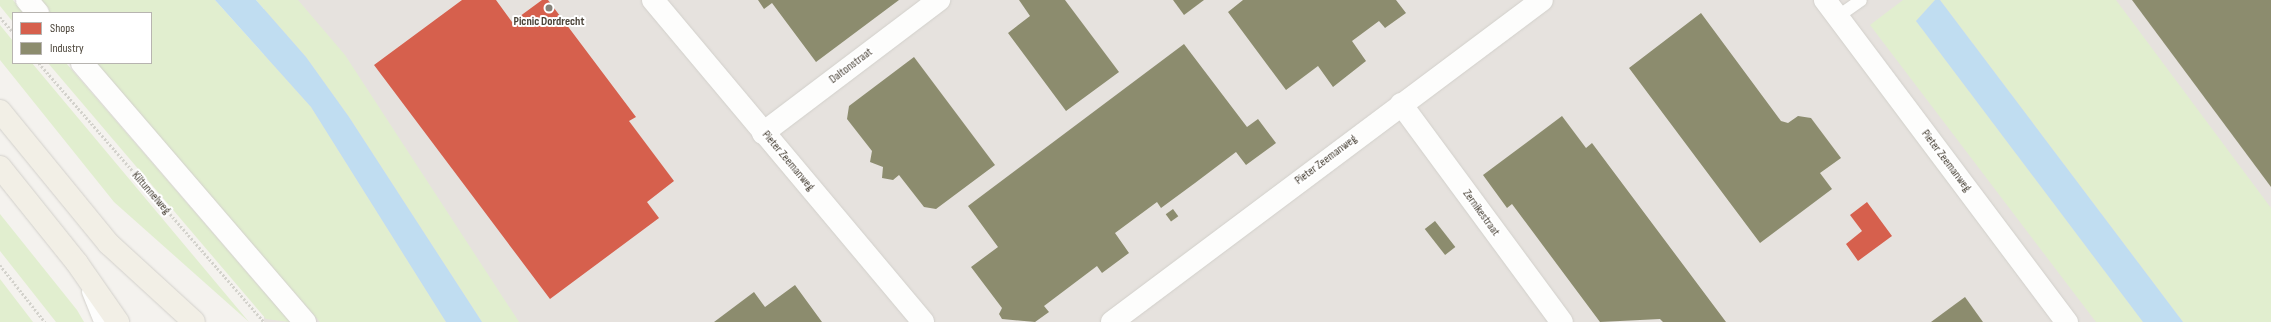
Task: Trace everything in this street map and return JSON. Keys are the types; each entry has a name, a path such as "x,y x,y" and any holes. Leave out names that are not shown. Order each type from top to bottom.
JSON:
{"main road":[{"path":"0,111 109,244 172,302 190,322"},
{"path":"0,167 77,263 118,322"}],"street":[{"path":"27,0 37,12"},
{"name":"Pieter Zeemanweg","path":"653,0 923,322"},
{"name":"Daltonstraat","path":"763,132 939,0"},
{"name":"Pieter Zeemanweg","path":"1112,322 1401,104 1542,0"},
{"name":"Pieter Zeemanweg","path":"1831,9 2067,322"},
{"path":"83,64 305,322"},
{"name":"Zernikestraat","path":"1401,104 1562,322"}],"lane":[{"path":"1831,9 1861,0"},
{"path":"77,263 100,322"},
{"path":"172,302 200,322"}],"path":[{"path":"0,17 12,31"},
{"name":"Kiltunnelweg","path":"40,64 264,322"},
{"path":"0,265 44,322"}],"shaded area":[{"path":"264,0 2271,0 2271,322 264,322"}],"green space":[{"path":"0,0 13,0 23,12 12,12 12,21 0,6"},
{"path":"39,0 215,0 311,107 446,322 320,322 94,64 152,64 152,12 49,12"},
{"path":"256,0 298,0 345,55 519,322 482,322 349,117 306,57"},
{"path":"1903,0 1935,0 1916,21 2143,322 2096,322 1870,25"},
{"path":"1940,0 2116,0 2271,208 2271,322 2183,322"},
{"path":"0,25 12,40 12,64 33,64 249,322 114,202 0,60"},
{"path":"49,64 67,64 290,322 266,319"},
{"path":"0,214 77,310 84,322 56,322 0,251"},
{"path":"0,279 33,322 0,322"}],"water":[{"path":"215,0 256,0 306,57 349,117 482,322 446,322 311,107"},
{"path":"1935,0 1940,0 2183,322 2143,322 1916,21"}],"building: Shops":[{"path":"462,0 496,0 512,22 542,0 548,0 636,117 629,121 674,181 647,202 659,218 550,299 374,65"},
{"path":"1867,202 1892,236 1858,261 1846,244 1862,231 1850,215"}],"building: Industry":[{"path":"758,0 899,0 816,62 772,3 764,9"},
{"path":"1019,0 1065,0 1119,72 1066,111 1008,33 1030,16"},
{"path":"1173,0 1204,0 1184,15"},
{"path":"1243,0 1396,0 1406,13 1385,28 1379,21 1352,41 1366,61 1333,87 1318,66 1286,90 1228,12"},
{"path":"2132,0 2271,0 2271,187"},
{"path":"1701,13 1781,121 1788,123 1798,116 1811,118 1841,158 1820,173 1832,189 1760,243 1629,68"},
{"path":"1184,44 1247,127 1258,119 1276,143 1246,165 1236,152 1161,208 1157,202 1115,233 1129,253 1102,273 1097,266 1044,306 1049,312 1035,322 1002,319 999,314 1002,308 971,267 998,247 968,206"},
{"path":"914,57 995,165 936,209 924,207 899,175 893,180 882,178 883,167 870,162 872,151 847,119 849,106"},
{"path":"1562,116 1586,148 1592,143 1726,322 1663,322 1660,319 1600,322 1512,204 1507,208 1483,175"},
{"path":"1173,209 1178,216 1171,222 1166,214"},
{"path":"1435,221 1455,247 1445,255 1425,229"},
{"path":"795,285 822,322 714,322 754,292 765,307"},
{"path":"1965,297 1983,322 1931,322 1950,308"}],"place":[{"name":"Picnic Dordrecht","path":"549,8"}]}
